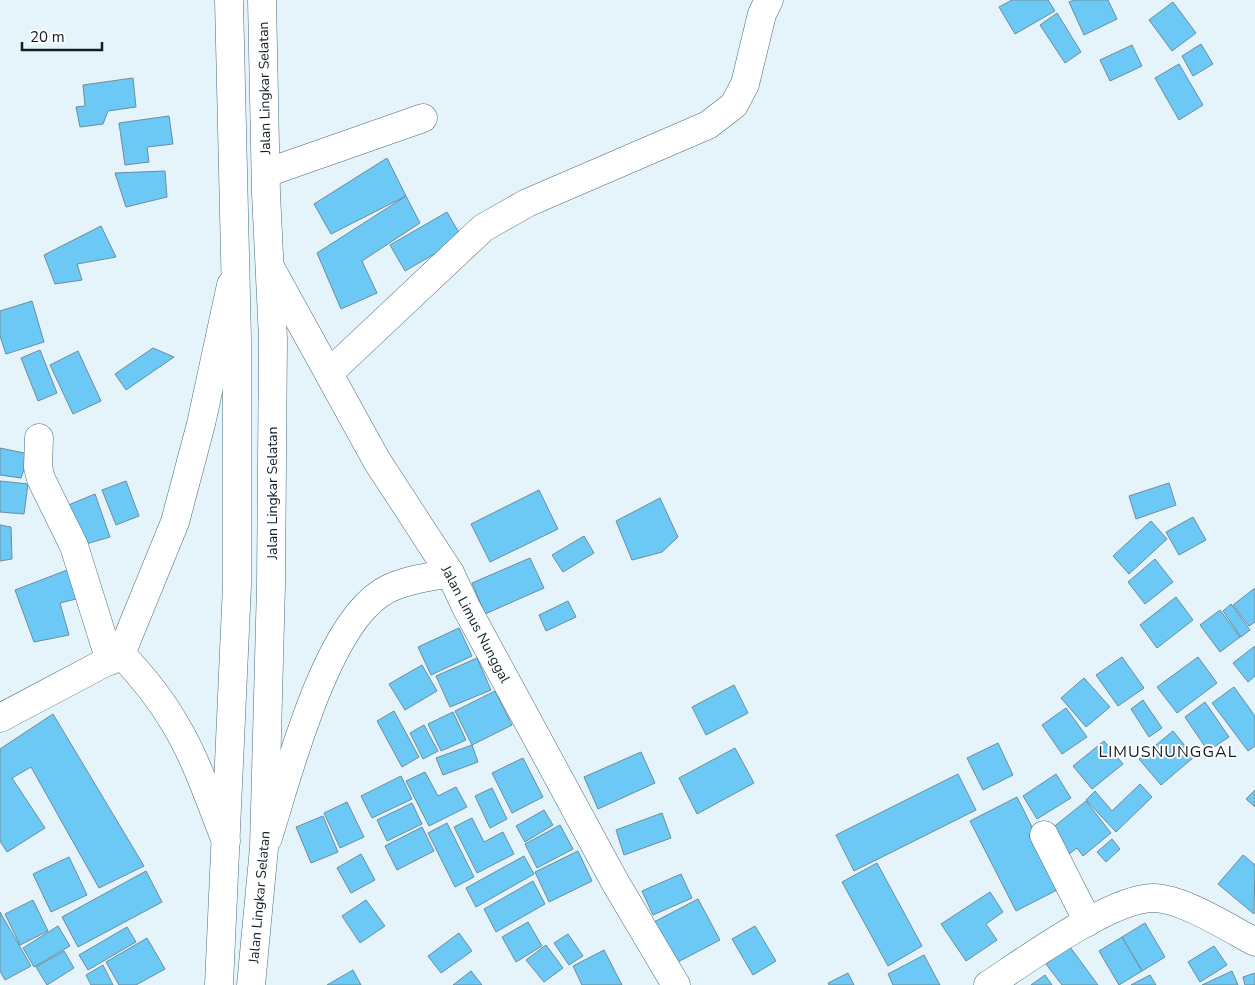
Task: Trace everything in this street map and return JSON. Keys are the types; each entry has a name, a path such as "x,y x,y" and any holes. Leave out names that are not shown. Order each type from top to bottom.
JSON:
{"street":[{"path":"219,985 237,585 236,263 229,0"},
{"name":"Jalan Lingkar Selatan","path":"251,985 264,848 271,565 273,339 266,173 262,0"},
{"path":"329,373 483,228 527,203 708,125 734,105 745,84 762,14 768,0"},
{"path":"266,173 423,118"},
{"path":"0,718 116,657 175,522 201,424 236,263"},
{"name":"Jalan Limus Nunggal","path":"270,267 377,461 450,573 467,609 615,882 676,985"},
{"path":"39,438 37,455 40,478 74,546 116,657 148,683 176,724 194,761 226,841"},
{"path":"264,848 305,720 344,634 363,608 381,593 400,584 450,573"},
{"path":"1044,835 1088,922"},
{"path":"988,985 1088,922 1135,901 1154,898 1189,907 1255,942"}],"building":[{"path":"1012,0 1048,0 1055,11 1015,34 999,7"},
{"path":"1074,0 1108,0 1117,19 1084,35 1069,2"},
{"path":"1173,2 1196,33 1172,51 1149,20"},
{"path":"1057,13 1081,52 1065,63 1040,25"},
{"path":"1201,44 1213,64 1193,76 1182,56"},
{"path":"1132,45 1142,66 1110,81 1100,60"},
{"path":"1179,64 1203,105 1179,120 1155,78"},
{"path":"133,78 136,107 108,111 103,124 80,127 76,107 85,106 83,85"},
{"path":"169,116 173,144 147,147 149,162 125,165 119,123"},
{"path":"387,158 406,196 331,234 314,204"},
{"path":"165,171 167,197 126,207 115,173"},
{"path":"406,196 420,223 362,261 377,293 341,309 317,253"},
{"path":"447,212 462,238 405,271 390,245"},
{"path":"101,226 116,257 77,264 82,280 55,284 44,255"},
{"path":"32,301 44,342 6,354 0,336 0,311"},
{"path":"153,348 174,357 126,390 115,374"},
{"path":"40,350 57,393 38,401 21,358"},
{"path":"78,351 101,401 73,414 50,365"},
{"path":"0,448 29,454 21,478 0,475"},
{"path":"0,481 28,484 24,514 0,512"},
{"path":"126,481 139,516 116,525 102,490"},
{"path":"1169,483 1176,505 1136,519 1129,496"},
{"path":"539,490 558,529 490,562 471,524"},
{"path":"95,494 110,537 79,546 66,506"},
{"path":"660,498 678,537 662,552 632,560 616,521"},
{"path":"1193,517 1206,540 1179,555 1166,532"},
{"path":"1151,521 1167,539 1129,574 1113,556"},
{"path":"0,525 11,527 12,559 0,561"},
{"path":"584,536 594,553 563,572 552,555"},
{"path":"530,558 544,588 485,614 472,583"},
{"path":"1155,559 1173,582 1145,604 1128,582"},
{"path":"75,567 84,597 60,603 69,635 34,642 15,590"},
{"path":"1255,588 1255,622 1249,626 1233,605"},
{"path":"1176,597 1193,620 1157,648 1140,625"},
{"path":"568,601 576,617 546,631 539,615"},
{"path":"1231,604 1250,630 1241,637 1223,611"},
{"path":"1220,610 1240,637 1220,652 1200,625"},
{"path":"459,628 472,656 431,675 418,647"},
{"path":"1255,646 1255,676 1248,682 1233,663"},
{"path":"1122,657 1144,688 1118,706 1096,675"},
{"path":"1198,657 1217,683 1177,713 1157,687"},
{"path":"477,658 491,690 450,707 436,676"},
{"path":"422,665 437,691 405,710 389,684"},
{"path":"1084,678 1110,707 1086,727 1061,698"},
{"path":"734,685 748,713 706,735 692,707"},
{"path":"1234,687 1255,716 1255,746 1248,751 1212,703"},
{"path":"495,691 512,725 472,745 455,711"},
{"path":"1143,700 1162,728 1149,737 1131,709"},
{"path":"1205,702 1229,737 1208,751 1185,717"},
{"path":"1066,708 1087,737 1062,754 1042,725"},
{"path":"394,711 419,757 402,767 377,721"},
{"path":"453,712 466,740 441,751 428,724"},
{"path":"53,714 144,866 99,888 31,767 12,778 45,828 7,852 0,841 0,749"},
{"path":"424,725 438,751 423,759 410,733"},
{"path":"1173,731 1194,757 1161,785 1139,759"},
{"path":"1104,741 1123,764 1092,789 1073,766"},
{"path":"998,743 1013,775 983,790 967,758"},
{"path":"472,745 478,762 443,775 436,758"},
{"path":"735,748 754,783 697,814 679,778"},
{"path":"641,752 655,783 598,809 584,777"},
{"path":"523,758 543,797 512,813 492,773"},
{"path":"425,772 438,796 456,787 467,807 429,826 406,781"},
{"path":"958,774 976,810 854,871 836,835"},
{"path":"1056,774 1071,798 1037,819 1023,796"},
{"path":"401,776 412,799 372,818 361,796"},
{"path":"1140,784 1152,797 1116,832 1086,800 1095,791 1112,811"},
{"path":"492,788 507,819 490,828 475,796"},
{"path":"1255,790 1255,807 1246,799"},
{"path":"1017,797 1035,833 1029,836 1057,890 1016,911 970,821"},
{"path":"1086,801 1111,833 1083,856 1077,848 1069,854 1046,833"},
{"path":"347,802 364,837 340,848 324,813"},
{"path":"412,803 422,824 387,841 377,820"},
{"path":"544,810 553,825 525,842 516,826"},
{"path":"662,813 671,838 624,855 616,830"},
{"path":"323,816 338,852 311,863 296,827"},
{"path":"472,818 484,842 503,832 514,854 477,873 454,827"},
{"path":"447,823 474,877 455,887 428,833"},
{"path":"560,825 573,849 537,868 525,844"},
{"path":"422,827 434,851 397,870 385,846"},
{"path":"1112,839 1120,849 1106,862 1097,852"},
{"path":"578,851 592,881 549,902 535,872"},
{"path":"361,854 375,880 351,893 337,868"},
{"path":"1243,855 1255,865 1254,914 1218,884"},
{"path":"524,856 534,874 476,907 466,888"},
{"path":"69,857 87,895 51,912 33,874"},
{"path":"877,863 922,946 888,966 842,882"},
{"path":"146,871 162,902 78,947 62,917"},
{"path":"681,874 692,898 653,915 642,891"},
{"path":"533,881 545,904 496,932 484,909"},
{"path":"990,892 1003,912 986,924 997,940 966,961 941,924"},
{"path":"698,899 720,940 674,964 652,923"},
{"path":"33,900 48,931 20,945 5,914"},
{"path":"366,900 385,926 360,943 342,916"},
{"path":"0,912 31,966 5,980 0,971"},
{"path":"528,922 542,946 516,962 502,937"},
{"path":"1145,923 1165,957 1142,971 1122,937"},
{"path":"58,926 70,946 34,967 23,948"},
{"path":"755,926 776,961 753,975 732,939"},
{"path":"127,927 136,942 88,970 79,955"},
{"path":"459,933 472,951 441,973 428,956"},
{"path":"568,934 583,956 569,965 554,943"},
{"path":"1122,937 1142,971 1119,985 1099,951"},
{"path":"147,938 165,969 136,985 119,985 106,962"},
{"path":"546,945 563,968 544,982 526,960"},
{"path":"1214,946 1227,965 1200,982 1188,962"},
{"path":"1070,947 1098,985 1062,985 1046,964"},
{"path":"604,950 622,985 582,985 573,966"},
{"path":"64,951 74,968 47,985 36,967"},
{"path":"924,955 940,985 893,985 888,974"},
{"path":"103,965 113,985 91,985 86,975"},
{"path":"353,970 361,985 327,985"},
{"path":"471,971 482,985 453,985"},
{"path":"1232,971 1238,985 1202,985"},
{"path":"848,973 854,985 829,985 828,983"},
{"path":"1255,973 1255,985 1245,985 1243,977"},
{"path":"1045,975 1052,985 1031,985"},
{"path":"1150,975 1156,985 1131,985"}],"district":[{"name":"LIMUSNUNGGAL","path":"1168,751"}]}
